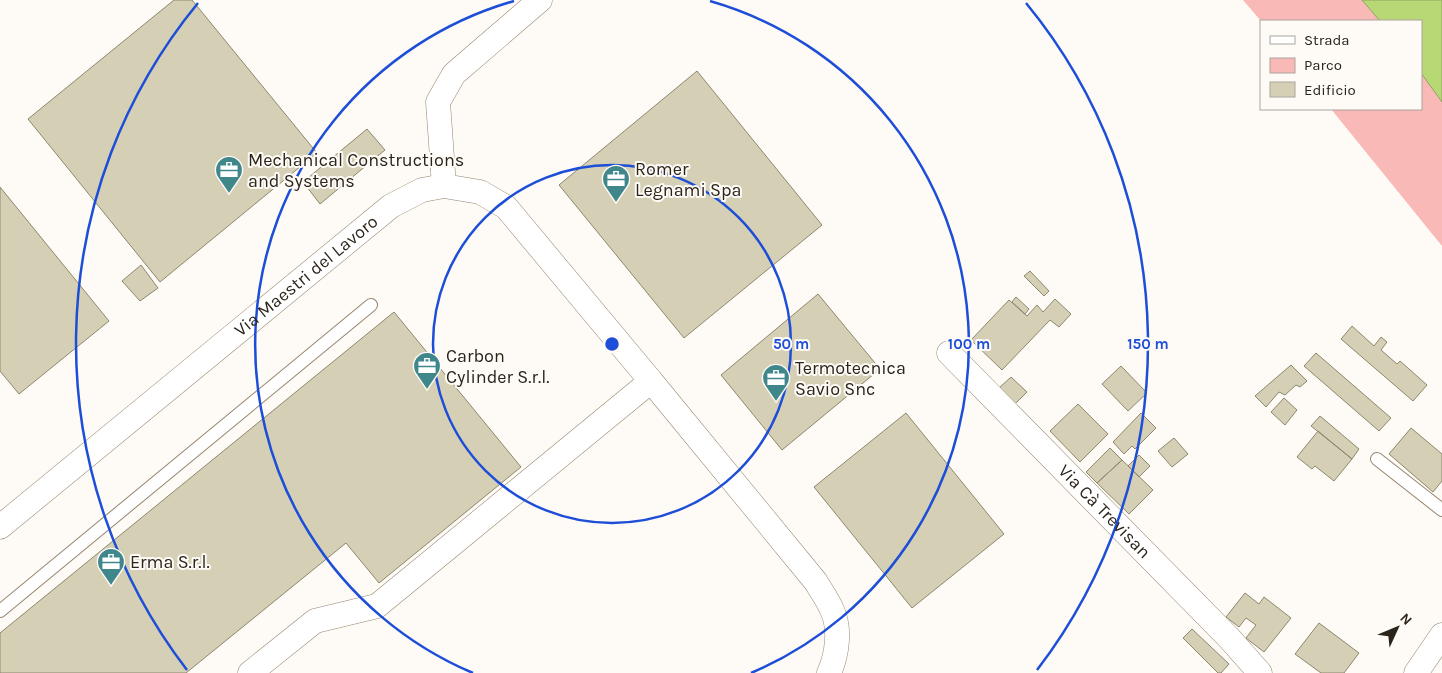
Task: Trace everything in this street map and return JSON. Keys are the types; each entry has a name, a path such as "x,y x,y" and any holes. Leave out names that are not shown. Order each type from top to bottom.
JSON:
{"street":[{"path":"540,0 454,74 438,102 444,186 480,192 506,207 816,582 833,612 837,636 833,664 829,673"},
{"name":"Via Maestri del Lavoro","path":"0,527 391,206 422,190 444,186"},
{"name":"Via Cà Trevisan","path":"948,353 1230,640 1260,673"},
{"path":"250,673 315,621 377,606 650,380"},
{"path":"1416,673 1442,635"}],"lane":[{"path":"0,611 372,305"},
{"path":"1377,458 1442,510"}],"green space":[{"path":"1243,0 1362,0 1379,20 1260,20"},
{"path":"1422,74 1442,102 1442,246 1332,110 1422,110"}],"shaded area":[{"path":"1362,0 1442,0 1442,102 1422,74 1422,20 1379,20"}],"building":[{"path":"174,0 192,0 317,153 160,282 28,119"},
{"path":"697,71 822,225 684,338 559,185"},
{"path":"367,129 385,150 320,204 303,182"},
{"path":"0,187 109,321 19,394 0,371"},
{"path":"141,265 158,288 140,301 122,281"},
{"path":"1030,271 1049,291 1044,296 1024,276"},
{"path":"818,294 880,369 782,450 721,375"},
{"path":"1016,297 1029,309 1025,314 1012,302"},
{"path":"1055,299 1071,314 1059,327 1050,320 1002,370 971,340 1009,300 1027,316 1037,305 1043,312"},
{"path":"394,312 521,467 379,583 346,543 186,673 0,673 0,633"},
{"path":"1352,326 1374,346 1381,337 1387,342 1381,350 1397,364 1400,361 1427,385 1413,401 1341,339"},
{"path":"1316,353 1391,418 1379,431 1304,366"},
{"path":"1291,365 1307,381 1300,387 1296,385 1285,395 1279,392 1266,407 1255,396"},
{"path":"1121,366 1147,393 1128,411 1102,384"},
{"path":"1011,377 1027,392 1015,404 999,388"},
{"path":"1284,398 1297,410 1285,425 1271,412"},
{"path":"1078,404 1108,434 1080,462 1050,431"},
{"path":"906,413 1004,534 912,608 814,487"},
{"path":"1141,413 1156,428 1135,449 1132,446 1124,454 1113,442"},
{"path":"1320,416 1359,449 1352,459 1311,426"},
{"path":"1411,428 1442,454 1442,481 1433,492 1389,454"},
{"path":"1318,431 1352,459 1334,481 1315,466 1312,469 1297,457"},
{"path":"1174,438 1188,454 1172,467 1158,451"},
{"path":"1110,448 1122,460 1097,483 1086,472"},
{"path":"1139,455 1150,466 1139,477 1128,466"},
{"path":"1122,460 1153,490 1129,514 1097,483"},
{"path":"1245,593 1259,604 1264,597 1291,618 1264,652 1246,638 1256,625 1246,618 1239,627 1226,617"},
{"path":"1319,623 1359,653 1344,673 1321,673 1295,654"},
{"path":"1192,629 1229,664 1221,673 1218,673 1183,638"}],"place":[{"name":"Mechanical Constructions and Systems","path":"229,194"},
{"name":"Romer Legnami Spa","path":"616,203"},
{"name":"Carbon Cylinder S.r.l.","path":"427,390"},
{"name":"Termotecnica Savio Snc","path":"776,402"},
{"name":"Erma S.r.l.","path":"111,586"}]}
